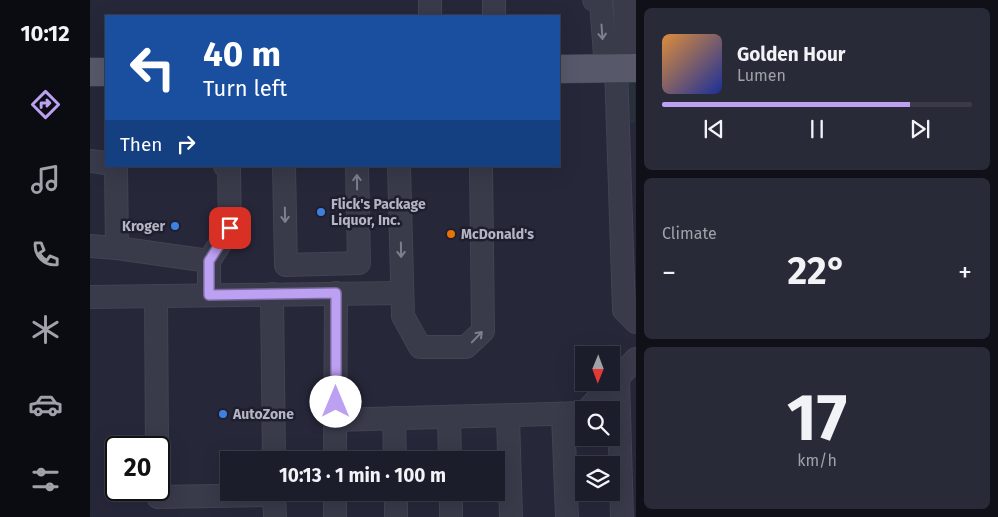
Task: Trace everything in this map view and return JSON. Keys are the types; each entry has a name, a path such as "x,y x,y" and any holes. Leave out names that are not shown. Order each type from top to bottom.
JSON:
{"main road":[{"path":"560,69 621,69"},
{"path":"90,72 105,72"}],"lane":[{"path":"430,0 430,15"},
{"path":"494,0 494,15"},
{"path":"594,0 600,2 621,69"},
{"path":"625,0 621,69 624,310 636,322"},
{"path":"90,161 105,163"},
{"path":"116,167 116,248"},
{"path":"209,295 209,261 230,228 229,168 227,167"},
{"path":"284,167 286,265 359,263 356,167"},
{"path":"399,167 403,316 420,347 466,347 483,331 481,167"},
{"path":"90,246 209,261"},
{"path":"319,264 328,293 336,420 335,451"},
{"path":"90,297 402,293"},
{"path":"272,294 274,451"},
{"path":"156,296 157,436"},
{"path":"620,376 636,359"},
{"path":"596,401 605,391"},
{"path":"618,391 622,517"},
{"path":"336,420 573,414 567,517"},
{"path":"508,416 511,517"},
{"path":"449,417 450,451"},
{"path":"394,418 395,451"},
{"path":"158,501 274,502"},
{"path":"335,501 335,517"},
{"path":"396,501 396,517"},
{"path":"450,501 451,517"}],"shaded area":[{"path":"616,68 635,68 635,123 617,123"}],"place":[{"name":"Flick's Package Liquor, Inc.","path":"321,212"},
{"name":"Kroger","path":"175,226"},
{"name":"McDonald's","path":"451,234"},
{"name":"AutoZone","path":"223,414"}],"route":[{"path":"230,228 209,261 209,295 336,293 336,402"}]}
